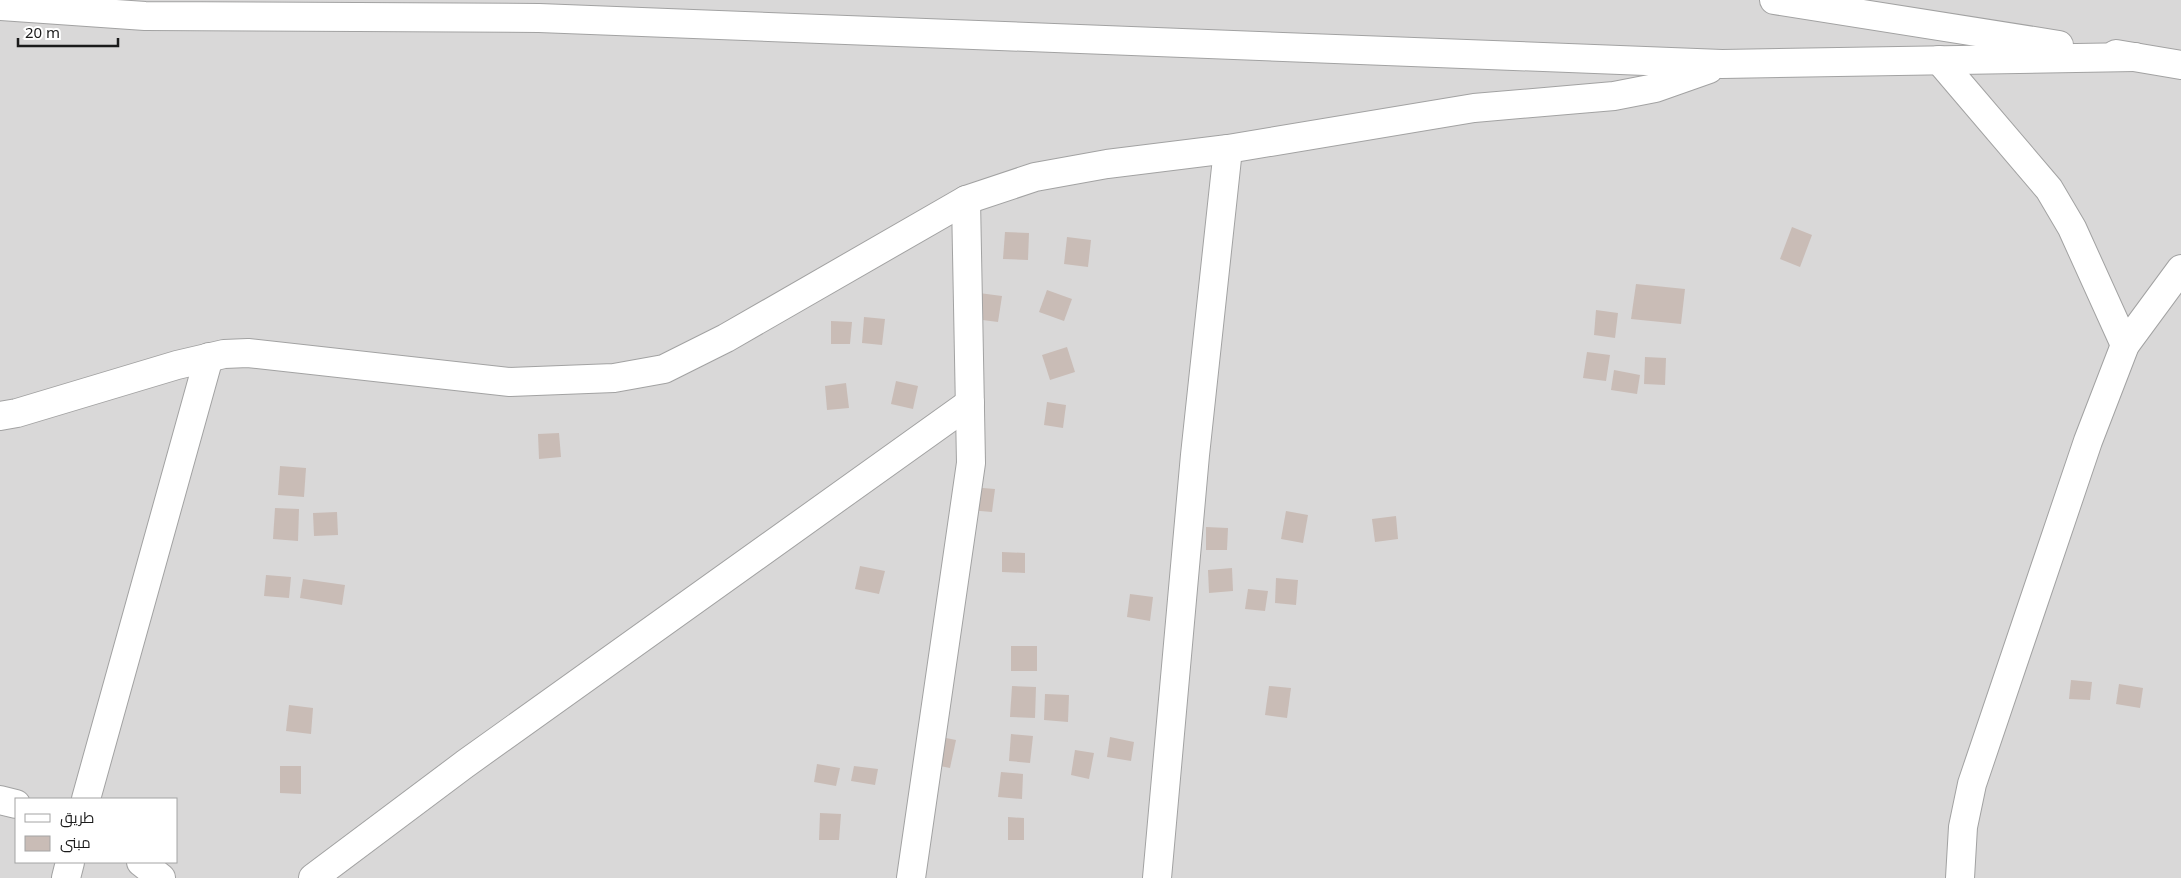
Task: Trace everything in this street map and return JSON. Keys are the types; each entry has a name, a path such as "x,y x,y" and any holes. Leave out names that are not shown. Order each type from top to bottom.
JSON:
{"street":[{"path":"1774,0 2181,65"},
{"path":"0,6 145,16 539,18 1722,64 2135,57"},
{"path":"1939,60 2049,189 2072,228 2125,345"},
{"path":"0,416 209,357 248,353 510,382 614,378 664,369 726,338 966,200 1035,177 1107,164 1228,149 1474,108 1614,96 1655,88 1722,64"},
{"path":"1157,878 1194,464 1228,149"},
{"path":"911,878 971,463 966,200"},
{"path":"1960,878 1963,827 1972,784 2088,441 2125,345 2181,269"},
{"path":"86,798 209,357"},
{"path":"313,878 465,764 970,403"},
{"path":"0,800 15,804"},
{"path":"66,878 70,863"},
{"path":"142,863 161,878"}],"shaded area":[{"path":"0,0 2181,0 2181,878 0,878"}],"building":[{"path":"1792,227 1812,235 1800,267 1780,259"},
{"path":"1005,232 1029,233 1028,260 1003,259"},
{"path":"1067,237 1091,240 1088,267 1064,264"},
{"path":"1636,284 1685,289 1681,324 1631,319"},
{"path":"1047,290 1072,299 1064,321 1039,312"},
{"path":"979,293 1002,296 998,322 975,319"},
{"path":"1596,310 1618,313 1615,338 1594,335"},
{"path":"864,317 885,319 882,345 862,343"},
{"path":"831,321 852,322 850,344 831,344"},
{"path":"1067,347 1075,372 1050,380 1042,355"},
{"path":"1587,352 1610,355 1606,381 1583,378"},
{"path":"1645,357 1666,358 1665,385 1644,384"},
{"path":"1614,370 1640,375 1637,394 1611,390"},
{"path":"896,381 918,386 913,409 891,404"},
{"path":"846,383 849,408 827,410 825,386"},
{"path":"1047,402 1066,405 1063,428 1044,425"},
{"path":"559,433 561,457 539,459 538,434"},
{"path":"280,466 306,468 304,497 278,495"},
{"path":"971,487 995,489 992,512 969,510"},
{"path":"275,508 299,509 298,541 273,539"},
{"path":"1286,511 1308,515 1303,543 1281,539"},
{"path":"337,512 338,535 314,536 313,513"},
{"path":"1396,516 1398,539 1375,542 1372,519"},
{"path":"1206,527 1228,528 1227,550 1206,550"},
{"path":"1002,552 1025,553 1025,573 1002,572"},
{"path":"860,566 885,571 879,594 855,589"},
{"path":"1232,568 1233,591 1209,593 1208,570"},
{"path":"266,575 291,577 289,598 264,596"},
{"path":"1276,578 1298,580 1296,605 1275,603"},
{"path":"303,579 345,585 342,605 300,598"},
{"path":"1248,589 1268,591 1265,611 1245,609"},
{"path":"1130,594 1153,597 1150,621 1127,617"},
{"path":"1011,646 1037,646 1037,671 1011,671"},
{"path":"2071,680 2092,682 2090,700 2069,699"},
{"path":"2119,684 2143,688 2140,708 2116,704"},
{"path":"1012,686 1036,687 1035,718 1010,717"},
{"path":"1269,686 1291,688 1287,718 1265,715"},
{"path":"1045,694 1069,695 1068,722 1044,720"},
{"path":"289,705 313,708 311,734 286,731"},
{"path":"1011,734 1033,736 1030,763 1009,761"},
{"path":"931,735 956,740 950,768 925,763"},
{"path":"1110,737 1134,742 1131,761 1107,757"},
{"path":"1075,750 1094,753 1089,779 1071,775"},
{"path":"817,764 840,768 836,786 814,782"},
{"path":"280,766 301,766 301,794 280,793"},
{"path":"854,766 878,769 875,785 851,781"},
{"path":"1001,772 1023,774 1022,799 998,797"},
{"path":"820,813 841,814 839,840 819,840"},
{"path":"1008,817 1024,818 1024,840 1008,840"}]}
